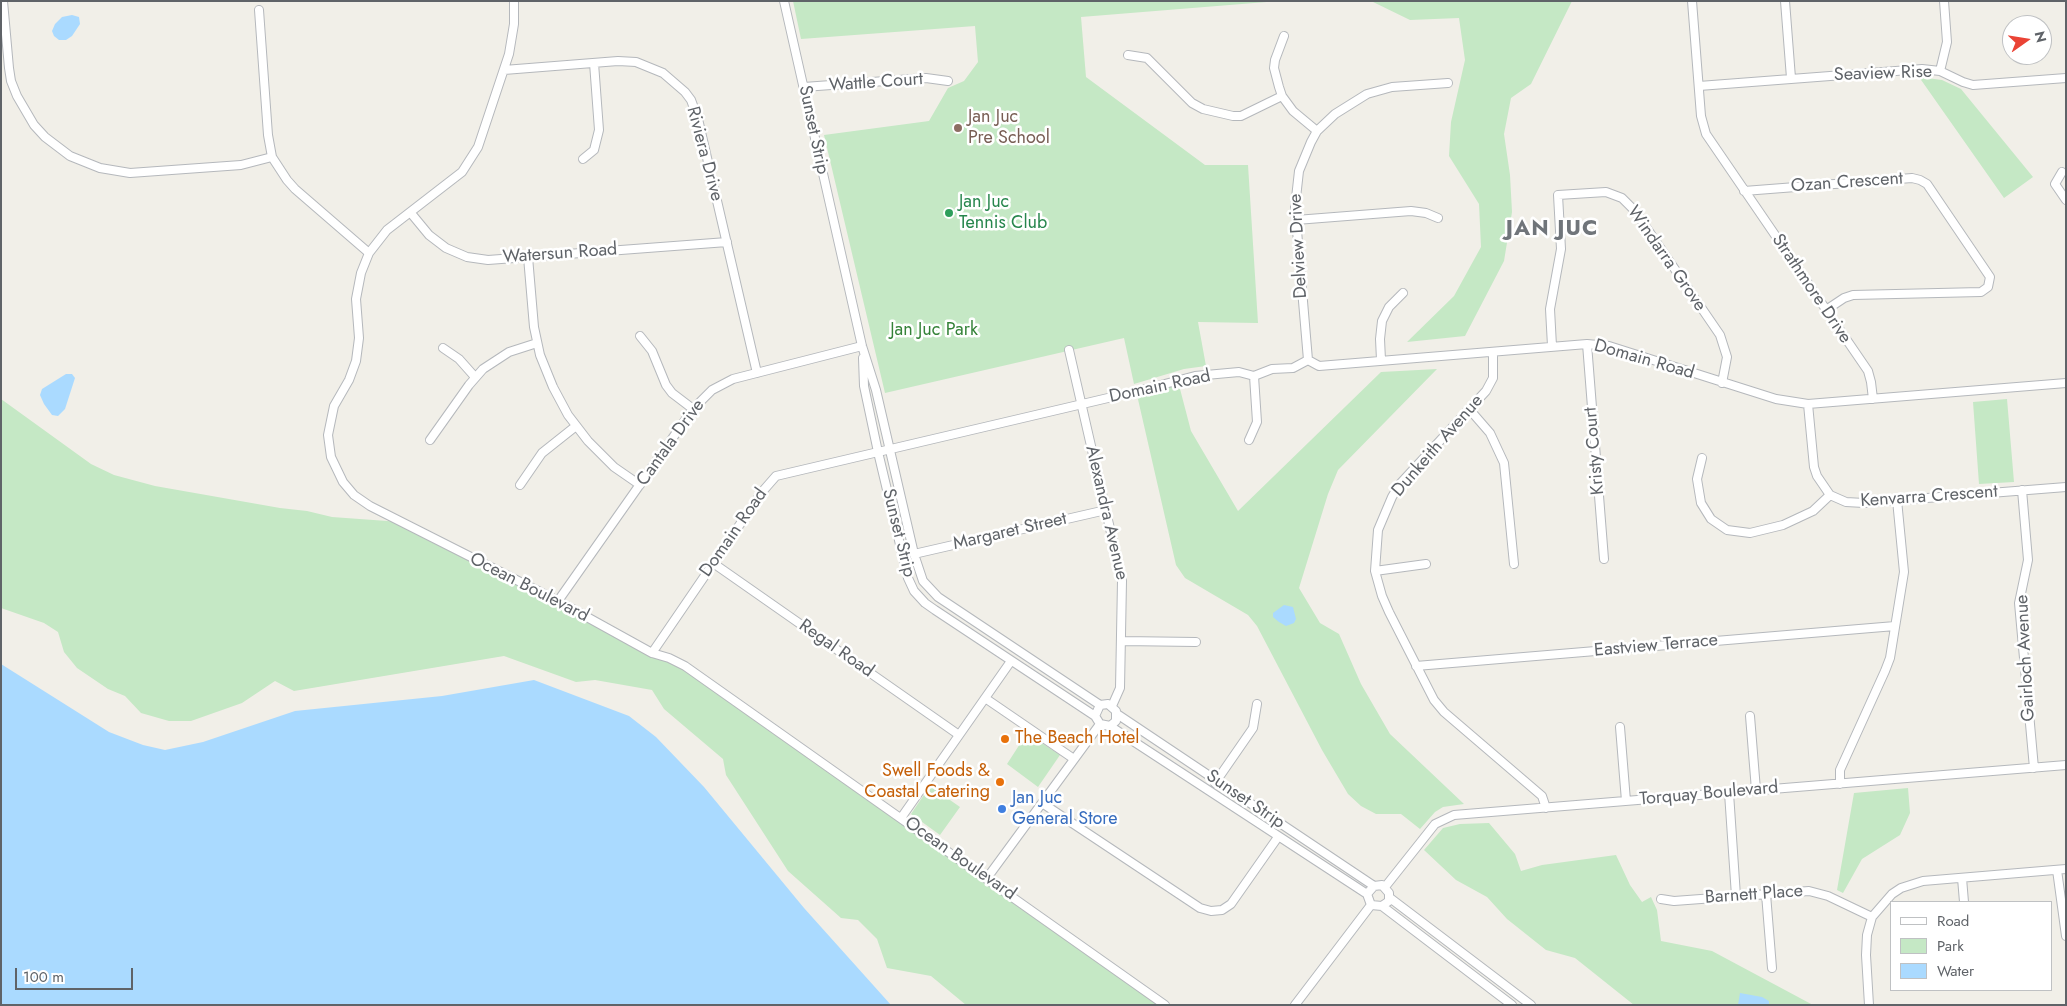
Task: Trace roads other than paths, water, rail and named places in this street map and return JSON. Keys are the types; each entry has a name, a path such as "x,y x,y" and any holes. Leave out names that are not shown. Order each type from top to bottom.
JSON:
{"street":[{"path":"3,1 9,68 11,81 17,96 34,125 45,137 70,156 100,168 130,173 241,165 272,156"},
{"name":"Ocean Boulevard","path":"514,1 514,32 504,70 483,136 467,166 456,177 387,230 369,253 361,273 356,299 359,338 356,361 349,380 334,406 329,424 328,446 338,475 354,496 370,506 558,601 652,652 685,666 1165,1005"},
{"name":"Sunset Strip","path":"784,1 862,346 876,390 891,448 914,554 923,581 931,592 1100,705 1112,706 1117,714 1374,886 1385,887"},
{"name":"Strathmore Drive","path":"1692,1 1701,116 1706,134 1868,371 1873,398"},
{"path":"1785,1 1791,78"},
{"path":"1940,71 1947,42 1944,1"},
{"path":"259,10 268,135 272,156 295,189 369,253"},
{"path":"1284,36 1276,52 1274,68 1282,96 1293,111 1317,132"},
{"path":"1128,55 1147,58 1192,104 1203,109 1241,116 1282,96"},
{"name":"Riviera Drive","path":"504,70 618,61 645,65 667,76 685,92 691,100 698,119 757,373"},
{"path":"583,159 594,150 600,130 594,63"},
{"name":"Seaview Rise","path":"1699,86 1922,68 1940,71 1963,82 1973,84 2066,78"},
{"name":"Wattle Court","path":"804,87 926,78 948,81"},
{"name":"Delview Drive","path":"1308,360 1295,195 1299,171 1306,151 1317,132 1345,106 1367,94 1392,87 1448,83"},
{"path":"2055,184 2062,172"},
{"name":"Ozan Crescent","path":"1744,191 1908,178 1920,180 1927,184 1990,277 1988,286 1980,292 1854,295 1844,298 1826,310"},
{"path":"2045,181 2055,184 2066,200"},
{"name":"Windarra Grove","path":"1552,346 1550,309 1561,249 1558,194 1606,192 1622,198 1635,211 1720,335 1727,357 1722,383"},
{"path":"1296,220 1412,211 1426,213 1438,218"},
{"name":"Watersun Road","path":"410,212 429,235 456,252 488,260 727,242"},
{"path":"528,257 532,313 537,343 553,387 576,426 601,454 640,486"},
{"path":"1381,360 1380,339 1382,321 1390,307 1402,293"},
{"path":"640,336 652,350 666,385 693,409"},
{"path":"430,440 475,377 503,356 537,343"},
{"name":"Domain Road","path":"652,652 768,484 776,476 1195,376 1239,372 1254,376 1272,369 1293,368 1308,360 1319,366 1587,344 1609,346 1776,400 1808,404 1873,398"},
{"name":"Kristy Court","path":"1587,344 1604,559"},
{"name":"Sunset Strip","path":"862,346 864,386 908,578 914,591 925,604 1095,716 1100,724 1110,726 1367,894"},
{"name":"Cantala Drive","path":"558,601 693,409 706,394 722,384 757,373 862,346"},
{"path":"443,348 460,360 475,377"},
{"name":"Alexandra Avenue","path":"1069,350 1122,581 1120,688 1112,706"},
{"name":"Dunkeith Avenue","path":"1494,352 1494,368 1490,384 1470,410 1399,485 1392,497 1378,530 1375,571 1385,604 1416,666 1439,706 1542,796 1546,808"},
{"path":"1249,440 1257,422 1254,376"},
{"path":"1873,398 2066,383"},
{"path":"1702,458 1697,479 1701,503 1711,519 1727,530 1750,533 1783,525 1813,511 1830,495 1814,467 1808,404"},
{"path":"1470,410 1490,433 1504,464 1514,564"},
{"path":"520,485 542,452 576,426"},
{"name":"Kenvarra Crescent","path":"1830,495 1855,503 2066,487"},
{"name":"Gairloch Avenue","path":"2022,490 2028,560 2019,603 2034,768"},
{"path":"1840,784 1840,770 1890,658 1904,572 1897,500"},
{"name":"Margaret Street","path":"914,554 1106,510"},
{"name":"Regal Road","path":"713,563 959,735"},
{"path":"1375,571 1426,564"},
{"name":"Eastview Terrace","path":"1416,666 1895,626"},
{"path":"1122,641 1196,642"},
{"path":"901,818 1011,661"},
{"path":"985,698 1074,759"},
{"path":"1210,791 1253,728 1257,704"},
{"path":"1095,716 1100,705"},
{"path":"1110,726 1116,721 1117,714"},
{"path":"1750,716 1756,790"},
{"path":"987,878 1100,724"},
{"path":"1620,727 1626,801"},
{"name":"Torquay Boulevard","path":"1385,887 1424,836 1440,820 1454,816 2066,765"},
{"path":"1729,793 1736,896"},
{"path":"1042,803 1200,908 1212,911 1222,910 1231,904 1278,837"},
{"path":"1869,1005 1866,944 1872,917 1884,902 1901,888 1923,881 2062,869 2066,936"},
{"path":"1962,878 1964,901"},
{"path":"1371,905 1367,894 1374,886"},
{"path":"1385,887 1390,898 1531,1005"},
{"name":"Barnett Place","path":"1661,899 1674,901 1797,891 1819,893 1872,917"},
{"path":"1766,894 1772,968"},
{"path":"1382,906 1390,898"},
{"path":"1371,905 1382,906 1512,1005"},
{"path":"1295,1005 1371,905"}],"water":[{"path":"72,15 79,17 80,24 72,36 66,40 59,40 52,31 55,24 62,17"},
{"path":"66,374 72,374 75,378 65,409 58,416 52,415 40,395 42,389"},
{"path":"1284,605 1293,607 1296,619 1294,623 1286,626 1273,617 1273,613"},
{"path":"1,664 109,732 143,745 165,750 203,742 295,711 442,696 534,680 629,716 656,737 704,787 804,908 891,1005 1,1005"},
{"path":"1740,993 1762,997 1769,1001 1769,1005 1738,1005"}],"place":[{"name":"Jan Juc Pre School","path":"958,128"},
{"name":"Jan Juc Tennis Club","path":"949,213"},
{"name":"The Beach Hotel","path":"1005,739"},
{"name":"Swell Foods & Coastal Catering","path":"1000,782"},
{"name":"Jan Juc General Store","path":"1002,809"}],"district":[{"name":"JAN JUC","path":"1552,230"}],"park label":[{"name":"Jan Juc Park","path":"934,331"}]}
